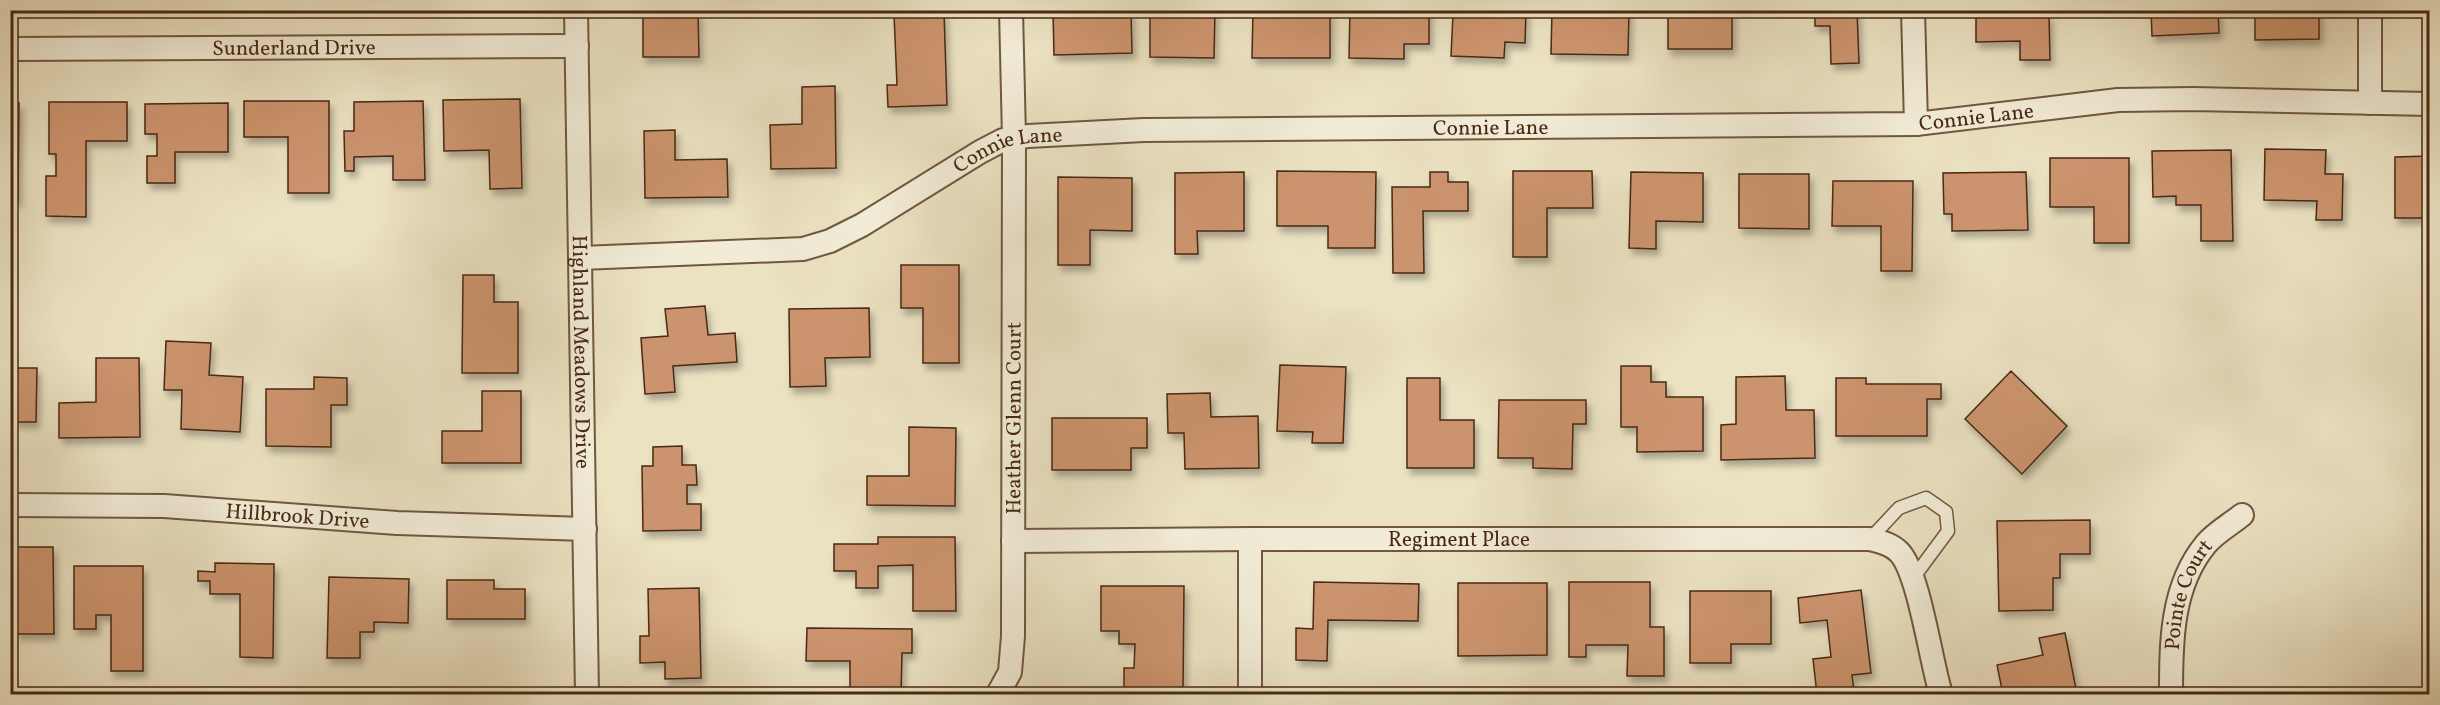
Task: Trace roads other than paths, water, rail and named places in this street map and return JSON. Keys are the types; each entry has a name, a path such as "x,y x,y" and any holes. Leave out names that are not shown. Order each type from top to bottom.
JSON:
{"street":[{"name":"Highland Meadows Drive","path":"576,10 587,694"},
{"name":"Heather Glenn Court","path":"998,694 1010,672 1013,636 1014,138 1011,10"},
{"path":"1913,10 1916,124"},
{"path":"2370,10 2370,103"},
{"name":"Sunderland Drive","path":"10,49 577,45"},
{"name":"Connie Lane","path":"581,258 803,249 830,241 854,229 980,152 1003,140 1014,138 1144,129 1916,124 2118,100 2193,99 2430,104"},
{"name":"Hillbrook Drive","path":"10,505 164,506 397,523 585,529"},
{"name":"Pointe Court","path":"2171,694 2171,646 2175,614 2186,576 2206,543 2242,515"},
{"path":"1250,538 1250,694"},
{"name":"Regiment Place","path":"1013,541 1250,538 1870,539 1888,544 1901,554 1914,578"},
{"path":"1914,578 1941,694"}],"lane":[{"path":"1870,539 1899,508 1926,498 1946,512 1948,531 1914,578"}]}
